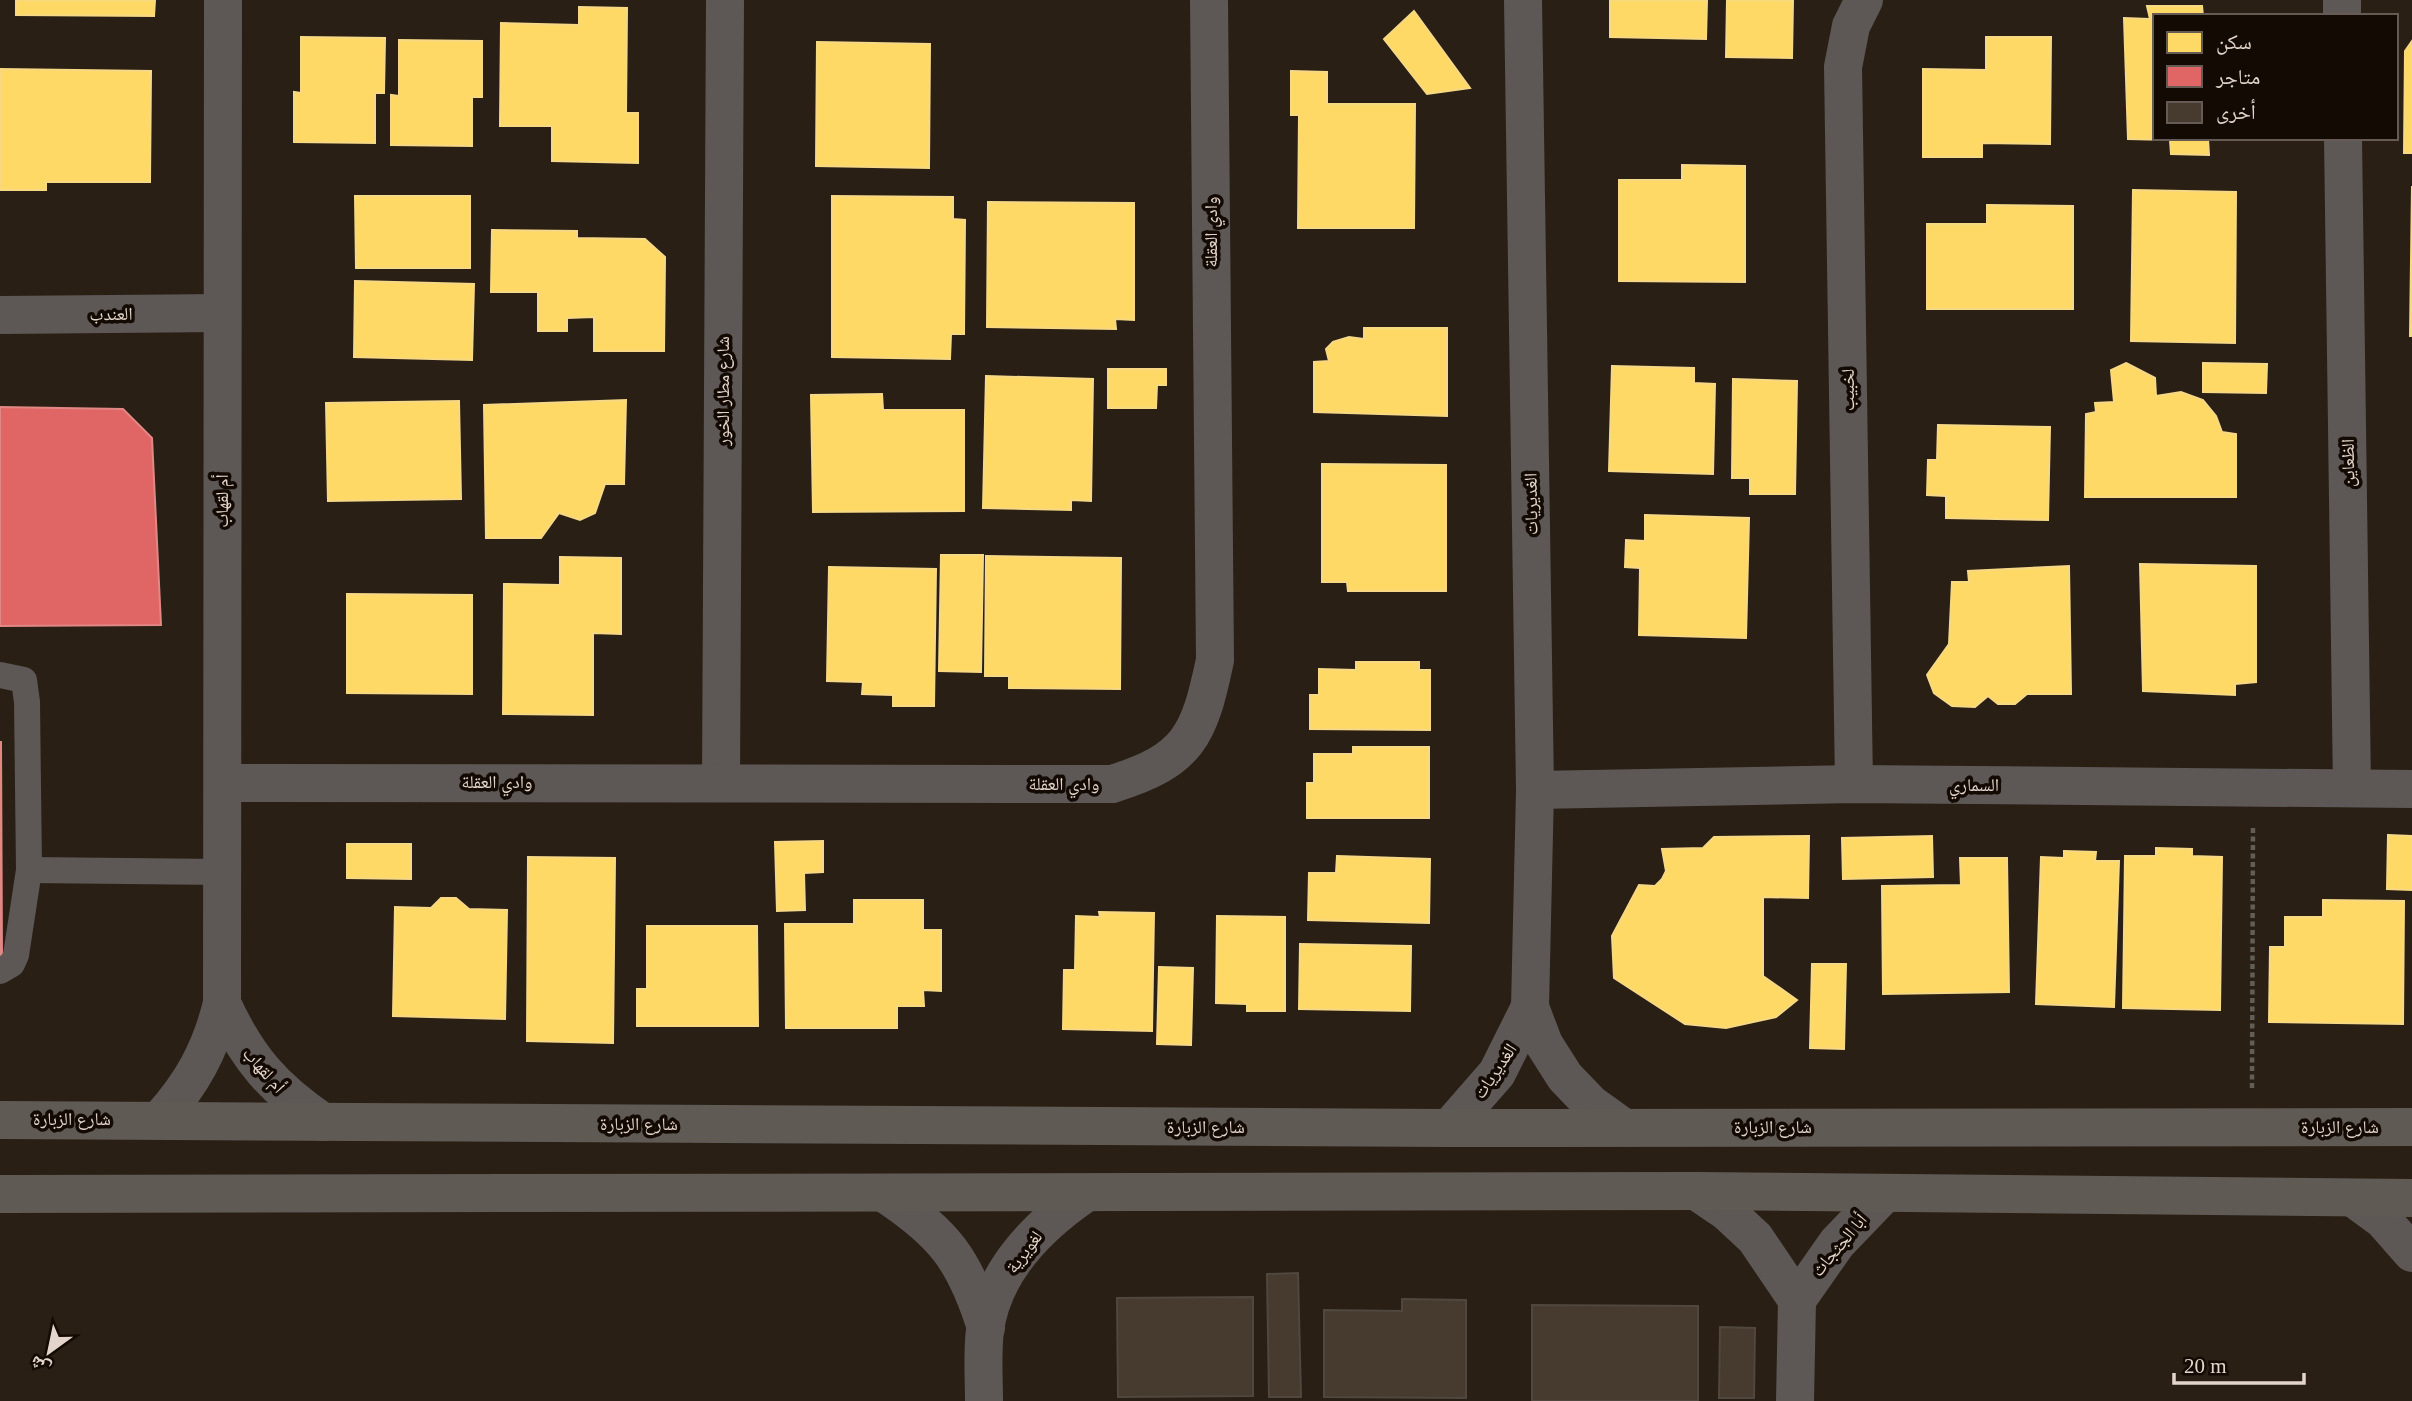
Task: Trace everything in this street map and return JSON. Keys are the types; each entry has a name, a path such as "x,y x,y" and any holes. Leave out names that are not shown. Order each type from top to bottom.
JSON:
{"street":[{"name":"أم لقهاب","path":"160,1119 183,1094 201,1065 214,1035 222,1003 223,0"},
{"name":"شارع مطار الخور","path":"721,782 725,0"},
{"name":"وادي العقلة","path":"223,783 1112,784 1150,772 1184,748 1204,709 1214,660 1209,0"},
{"name":"الغديريات","path":"1522,0 1535,790 1530,1007 1544,1044 1565,1077 1591,1104 1623,1127"},
{"name":"لخبيب","path":"1854,784 1843,67 1851,26 1864,0"},
{"name":"الظعاين","path":"2343,140 2352,788"},
{"name":"العندب","path":"0,315 222,313"},
{"name":"السماري","path":"1535,790 1854,784 2412,789"},
{"name":"أم لقهاب","path":"222,1003 238,1039 262,1071 290,1099 323,1122"},
{"name":"الغديريات","path":"1449,1128 1497,1073 1530,1007"},
{"name":"شارع الزبارة","path":"0,1120 1449,1128 2412,1128"},
{"path":"0,1194 1696,1191 2412,1198"},
{"name":"أبا الجثجاث","path":"1696,1191 1727,1212 1755,1238 1797,1300 1837,1243 1885,1194"},
{"name":"لغويرية","path":"885,1194 921,1218 951,1249 973,1286 986,1328"},
{"name":"لغويرية","path":"984,1401 986,1328 1000,1284 1024,1246 1056,1213 1086,1194"},
{"path":"2353,1198 2383,1220 2412,1253"},
{"path":"1795,1401 1797,1300"}],"lane":[{"path":"0,675 24,680 29,870 16,956 12,964 0,971"},
{"path":"29,870 223,872"}],"path":[{"path":"2252,1127 2253,787"}],"building: سكن":[{"path":"16,0 155,0 154,16 16,15"},
{"path":"1610,0 1707,0 1706,39 1610,37"},
{"path":"1727,0 1793,0 1792,58 1726,57"},
{"path":"2147,6 2202,6 2203,14 2153,14 2153,140 2128,139 2124,18 2150,19"},
{"path":"579,7 627,8 626,113 638,113 638,163 552,161 552,126 500,126 501,23 579,25"},
{"path":"1414,11 1470,88 1427,94 1384,39"},
{"path":"301,37 385,38 384,93 375,93 375,143 294,142 294,92 301,93"},
{"path":"1986,37 2051,37 2050,144 1982,143 1982,157 1923,157 1923,69 1986,70"},
{"path":"399,40 482,41 482,97 472,97 472,146 391,145 391,95 399,96"},
{"path":"2412,41 2412,153 2404,153 2405,51"},
{"path":"817,42 930,44 929,168 816,166"},
{"path":"0,69 151,71 150,182 46,182 46,190 0,190"},
{"path":"1291,71 1327,72 1327,104 1415,104 1414,228 1298,228 1299,115 1291,115"},
{"path":"2170,140 2208,140 2209,155 2171,154"},
{"path":"1682,165 1745,166 1745,282 1619,281 1619,180 1682,180"},
{"path":"2412,186 2412,336 2410,336"},
{"path":"2133,190 2236,192 2235,343 2131,341"},
{"path":"355,196 470,196 470,268 356,268"},
{"path":"832,196 953,197 953,219 965,220 964,334 951,334 950,359 832,357"},
{"path":"988,202 1134,203 1134,320 1115,319 1116,329 987,327"},
{"path":"1987,205 2073,206 2073,309 1927,309 1927,224 1987,224"},
{"path":"492,230 577,231 577,238 645,239 665,257 664,351 594,351 594,317 567,318 567,331 538,331 538,292 491,292"},
{"path":"355,281 474,284 472,360 354,357"},
{"path":"1364,328 1447,328 1447,416 1314,412 1314,362 1329,361 1326,349 1333,342 1349,337 1364,339"},
{"path":"2126,363 2155,378 2156,396 2181,392 2203,400 2216,416 2222,432 2236,434 2236,497 2085,497 2086,414 2096,412 2095,403 2114,402 2111,370"},
{"path":"2203,363 2267,364 2266,393 2203,392"},
{"path":"1612,366 1694,368 1694,383 1715,384 1713,474 1609,471"},
{"path":"1108,369 1166,369 1166,385 1157,385 1156,408 1108,408"},
{"path":"986,376 1093,379 1091,501 1071,500 1071,510 983,508"},
{"path":"1733,379 1797,381 1795,494 1750,494 1750,478 1732,478"},
{"path":"882,394 883,410 964,410 964,511 813,512 811,395"},
{"path":"626,400 624,484 605,484 595,513 580,520 559,513 541,538 486,538 484,405"},
{"path":"459,401 461,499 328,501 326,403"},
{"path":"1938,425 2050,427 2048,520 1946,518 1946,496 1927,495 1928,460 1937,460"},
{"path":"1322,464 1446,465 1446,591 1348,591 1347,582 1322,582"},
{"path":"1645,515 1749,518 1746,638 1639,635 1640,568 1625,567 1626,540 1645,541"},
{"path":"941,555 983,555 981,672 939,671"},
{"path":"986,556 1121,558 1120,689 1009,688 1009,676 985,676"},
{"path":"560,557 621,558 621,634 593,633 593,715 503,714 504,584 560,585"},
{"path":"2140,564 2256,566 2256,682 2235,684 2235,695 2143,691"},
{"path":"2069,566 2071,694 2027,694 2015,704 1998,704 1988,696 1975,707 1952,706 1934,693 1927,675 1949,644 1952,582 1969,582 1968,571"},
{"path":"829,567 936,569 934,706 893,706 893,695 862,694 863,682 827,681"},
{"path":"347,594 472,595 472,694 347,693"},
{"path":"1356,662 1419,662 1419,670 1430,670 1430,730 1310,729 1310,695 1319,695 1319,669 1356,670"},
{"path":"1353,747 1429,747 1429,818 1307,818 1307,783 1314,783 1314,754 1353,754"},
{"path":"2388,835 2412,836 2412,890 2387,889"},
{"path":"1809,836 1808,898 1763,897 1763,976 1797,1000 1776,1017 1726,1028 1685,1024 1614,978 1612,936 1639,885 1655,886 1662,879 1666,871 1662,849 1703,848 1714,837"},
{"path":"1932,836 1933,877 1843,879 1842,838"},
{"path":"823,841 823,872 804,873 805,910 777,911 775,842"},
{"path":"347,844 411,844 411,879 347,878"},
{"path":"2156,848 2192,849 2192,856 2222,857 2220,1010 2123,1008 2125,856 2156,856"},
{"path":"2064,851 2096,852 2095,861 2119,861 2114,1007 2036,1004 2041,857 2064,858"},
{"path":"1337,856 1430,859 1429,923 1308,920 1309,873 1336,873"},
{"path":"528,857 615,858 613,1043 527,1041"},
{"path":"1960,858 2007,858 2009,992 1883,994 1882,886 1961,885"},
{"path":"441,898 456,898 469,909 507,910 505,1019 393,1016 395,907 431,908"},
{"path":"854,900 923,900 923,930 941,930 941,991 923,990 924,1006 897,1006 897,1028 786,1028 785,924 854,924"},
{"path":"2323,900 2404,901 2403,1024 2269,1022 2270,947 2285,947 2285,917 2323,917"},
{"path":"1099,912 1154,913 1152,1031 1063,1029 1064,970 1075,970 1076,916 1100,917"},
{"path":"1217,916 1285,917 1285,1011 1247,1011 1247,1004 1216,1003"},
{"path":"647,926 757,926 758,1026 637,1026 637,989 647,989"},
{"path":"1300,944 1411,946 1410,1011 1299,1009"},
{"path":"1812,964 1846,964 1844,1049 1810,1048"},
{"path":"1159,967 1193,968 1191,1045 1157,1044"}],"building: متاجر":[{"path":"0,407 123,409 152,438 161,625 0,626"},
{"path":"1,742 2,958 0,958"}],"building: أخرى":[{"path":"1298,1273 1301,1397 1269,1397 1267,1274"},
{"path":"1253,1297 1253,1396 1118,1397 1117,1298"},
{"path":"1402,1299 1466,1300 1466,1398 1324,1397 1324,1310 1402,1311"},
{"path":"1532,1305 1698,1306 1698,1401 1532,1401"},
{"path":"1720,1327 1755,1328 1754,1398 1719,1398"}]}
